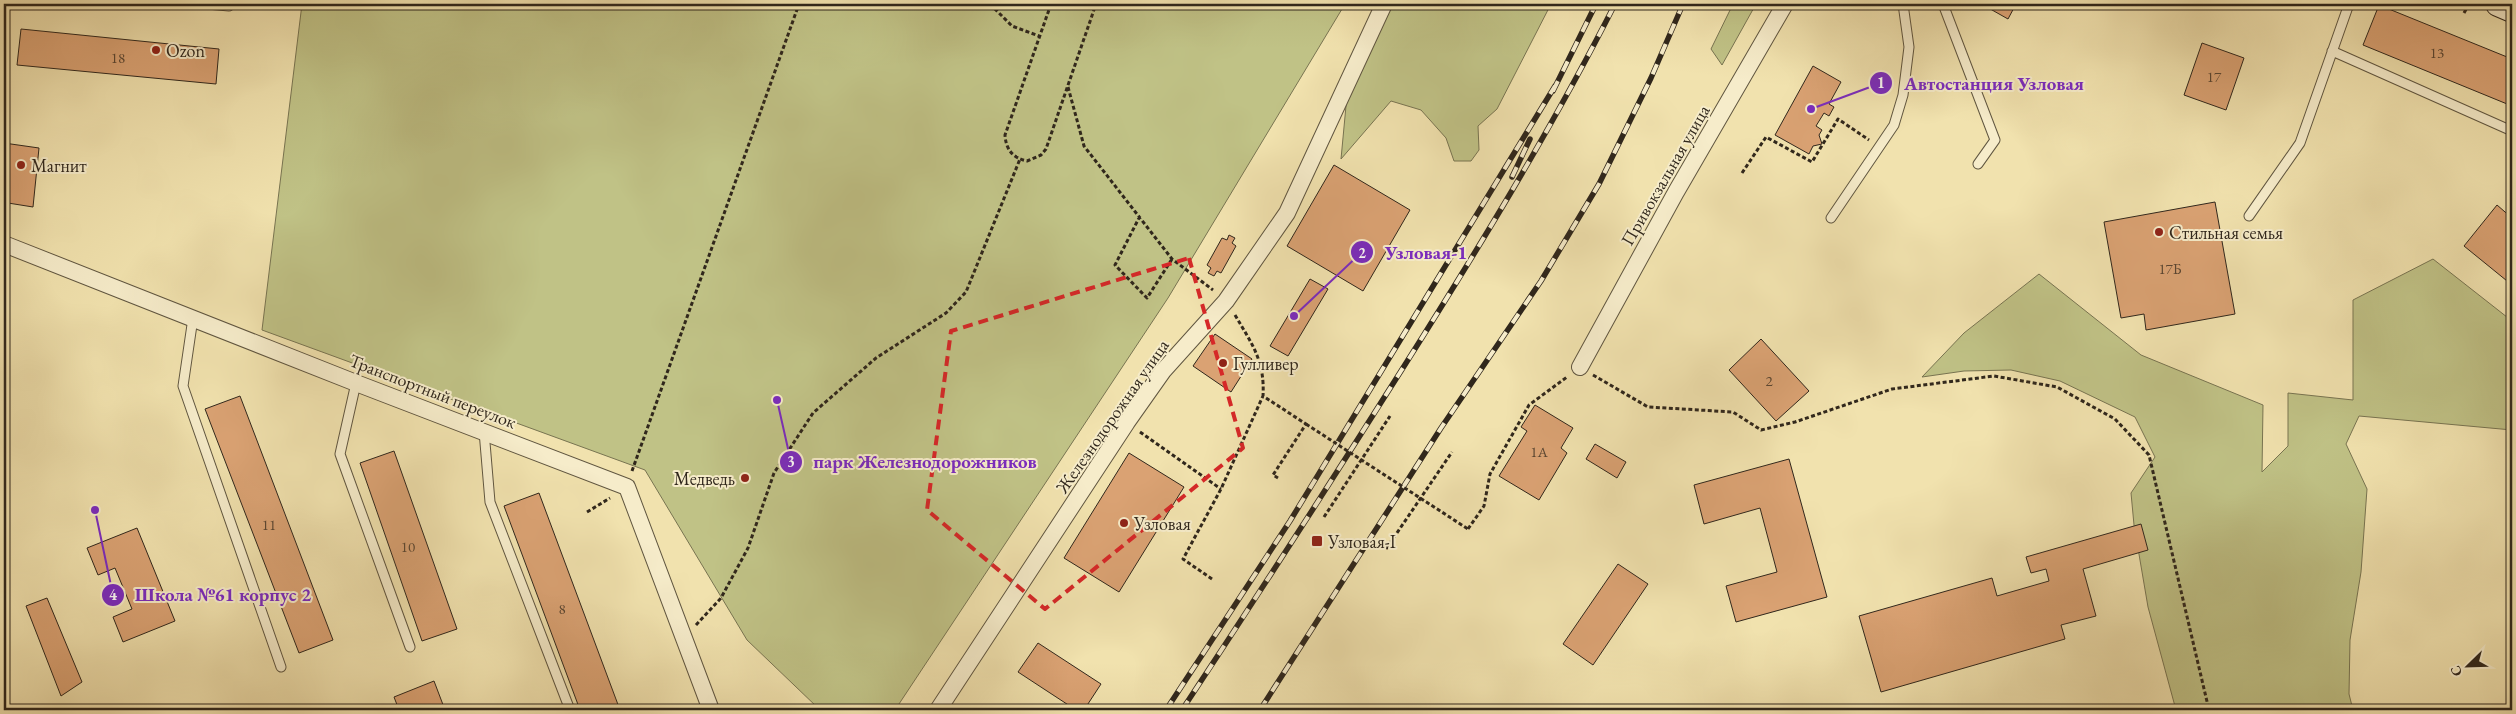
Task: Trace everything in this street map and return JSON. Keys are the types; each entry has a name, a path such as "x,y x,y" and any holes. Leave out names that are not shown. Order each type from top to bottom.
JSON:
{"main road":[{"path":"2498,4 2512,10"}],"street":[{"name":"Железнодорожная улица","path":"938,710 1127,422 1164,370 1226,301 1287,213 1384,4"},
{"name":"Привокзальная улица","path":"1580,367 1676,192 1785,4"},
{"name":"Транспортный переулок","path":"4,244 356,383 627,487"},
{"path":"627,487 711,710"}],"lane":[{"path":"208,4 229,6"},
{"path":"1831,218 1894,125 1903,95 1909,47 1903,4"},
{"path":"1943,4 1995,140 1978,164"},
{"path":"2249,216 2300,143 2349,4"},
{"path":"2332,51 2512,131"},
{"path":"193,318 183,386 281,667"},
{"path":"356,383 340,454 410,647"},
{"path":"484,431 490,502 570,710"}],"path":[{"path":"587,512 627,487 799,4"},
{"path":"990,4 1012,26 1039,36"},
{"path":"1051,4 1005,135 1008,150 1020,159 1035,159 1046,149 1096,4"},
{"path":"2464,14 2469,4"},
{"path":"1068,87 1084,146 1172,259 1226,301 1256,350 1264,376 1263,396 1221,489 1183,559 1212,579"},
{"path":"1742,173 1766,138 1812,162 1838,119 1880,148"},
{"path":"685,637 721,598 748,548 774,473 813,413 876,358 946,313 966,292 1020,159"},
{"path":"1140,216 1115,265 1147,298 1172,259"},
{"path":"1263,396 1468,529 1484,506 1490,474 1529,405 1580,367 1648,407 1733,412 1761,430 1795,422 1892,389 1994,376 2057,387 2115,419 2149,455 2208,710"},
{"path":"1324,518 1360,459 1390,416"},
{"path":"1127,422 1221,489"},
{"path":"1278,478 1273,475 1306,424"},
{"path":"1386,549 1452,452"}],"highlighted area":[{"path":"1189,258 1243,448 1045,609 927,510 951,331"}],"green space":[{"path":"302,4 1345,4 1168,298 895,710 818,708 747,640 645,470 262,330"},
{"path":"1386,4 1551,4 1497,109 1478,126 1479,150 1471,161 1454,161 1446,138 1421,110 1391,101 1341,159 1349,74"},
{"path":"1733,4 1756,4 1722,65 1711,49"},
{"path":"2433,259 2512,321 2512,430 2359,416 2346,444 2367,489 2361,572 2350,640 2349,694 2353,710 2176,710 2148,607 2134,525 2131,493 2155,457 2135,417 2060,381 2011,370 1964,371 1922,377 1964,333 2039,274 2141,355 2263,405 2262,472 2288,446 2288,393 2353,400 2353,300"}],"building":[{"path":"1986,4 2016,4 2008,19 1985,6"},
{"path":"2379,5 2512,59 2512,106 2363,45"},
{"path":"21,29 219,49 216,84 17,65"},
{"path":"2202,43 2244,58 2226,110 2184,95"},
{"path":"1813,66 1841,82 1829,104 1834,107 1829,116 1824,113 1816,126 1822,130 1819,135 1822,144 1813,146 1809,154 1775,135"},
{"name":"Магнит","path":"4,143 39,148 33,207 8,203 5,193 9,183 4,182"},
{"path":"1334,165 1410,210 1363,291 1287,246"},
{"path":"2215,202 2235,314 2146,330 2144,314 2121,318 2104,222"},
{"path":"2497,205 2512,218 2512,285 2464,246"},
{"path":"1229,235 1235,238 1232,243 1236,246 1221,273 1217,271 1214,276 1208,273 1211,268 1207,265 1222,238 1227,240"},
{"path":"1310,279 1328,289 1288,356 1270,346"},
{"name":"Гулливер","path":"1215,334 1252,359 1231,392 1193,366"},
{"path":"1761,339 1809,391 1776,421 1729,370"},
{"path":"240,396 333,640 299,653 205,409"},
{"path":"1535,405 1573,428 1561,448 1567,453 1539,500 1499,476 1527,431 1521,427"},
{"path":"1595,444 1626,462 1617,478 1586,459"},
{"path":"394,451 457,629 422,641 360,463"},
{"name":"Узловая","path":"1129,453 1184,487 1119,592 1064,558"},
{"path":"1789,459 1827,597 1736,622 1726,586 1777,572 1760,508 1704,524 1694,485"},
{"path":"539,493 620,710 580,710 504,506"},
{"path":"2141,524 2148,550 2083,569 2096,616 2061,625 2065,639 1881,692 1859,616 1992,578 1997,596 2049,581 2046,569 2031,573 2026,557"},
{"path":"137,528 175,621 123,642 113,617 132,609 115,568 98,575 87,548"},
{"path":"1618,564 1648,584 1593,665 1563,644"},
{"path":"47,598 82,682 61,696 26,606"},
{"path":"1038,643 1101,684 1084,710 1076,710 1018,672"},
{"path":"434,681 445,710 399,710 394,697"}],"railway":[{"path":"1553,91 1596,4"},
{"path":"1182,710 1320,499 1458,281 1539,144 1615,4"},
{"path":"1260,710 1441,428 1541,281 1599,184 1651,78 1683,4"},
{"path":"1166,710 1290,521 1555,86"},
{"path":"1512,177 1530,139"}],"place":[{"name":"Ozon","path":"156,50"},
{"name":"Автостанция Узловая","path":"1811,109"},
{"name":"Магнит","path":"21,165"},
{"name":"Стильная семья","path":"2159,232"},
{"name":"Узловая-1","path":"1294,316"},
{"name":"Гулливер","path":"1223,363"},
{"name":"парк Железнодорожников","path":"777,400"},
{"name":"Медведь","path":"745,478"},
{"name":"Школа №61 корпус 2","path":"95,510"},
{"name":"Узловая","path":"1124,523"},
{"name":"Узловая-I","path":"1317,541"}]}
